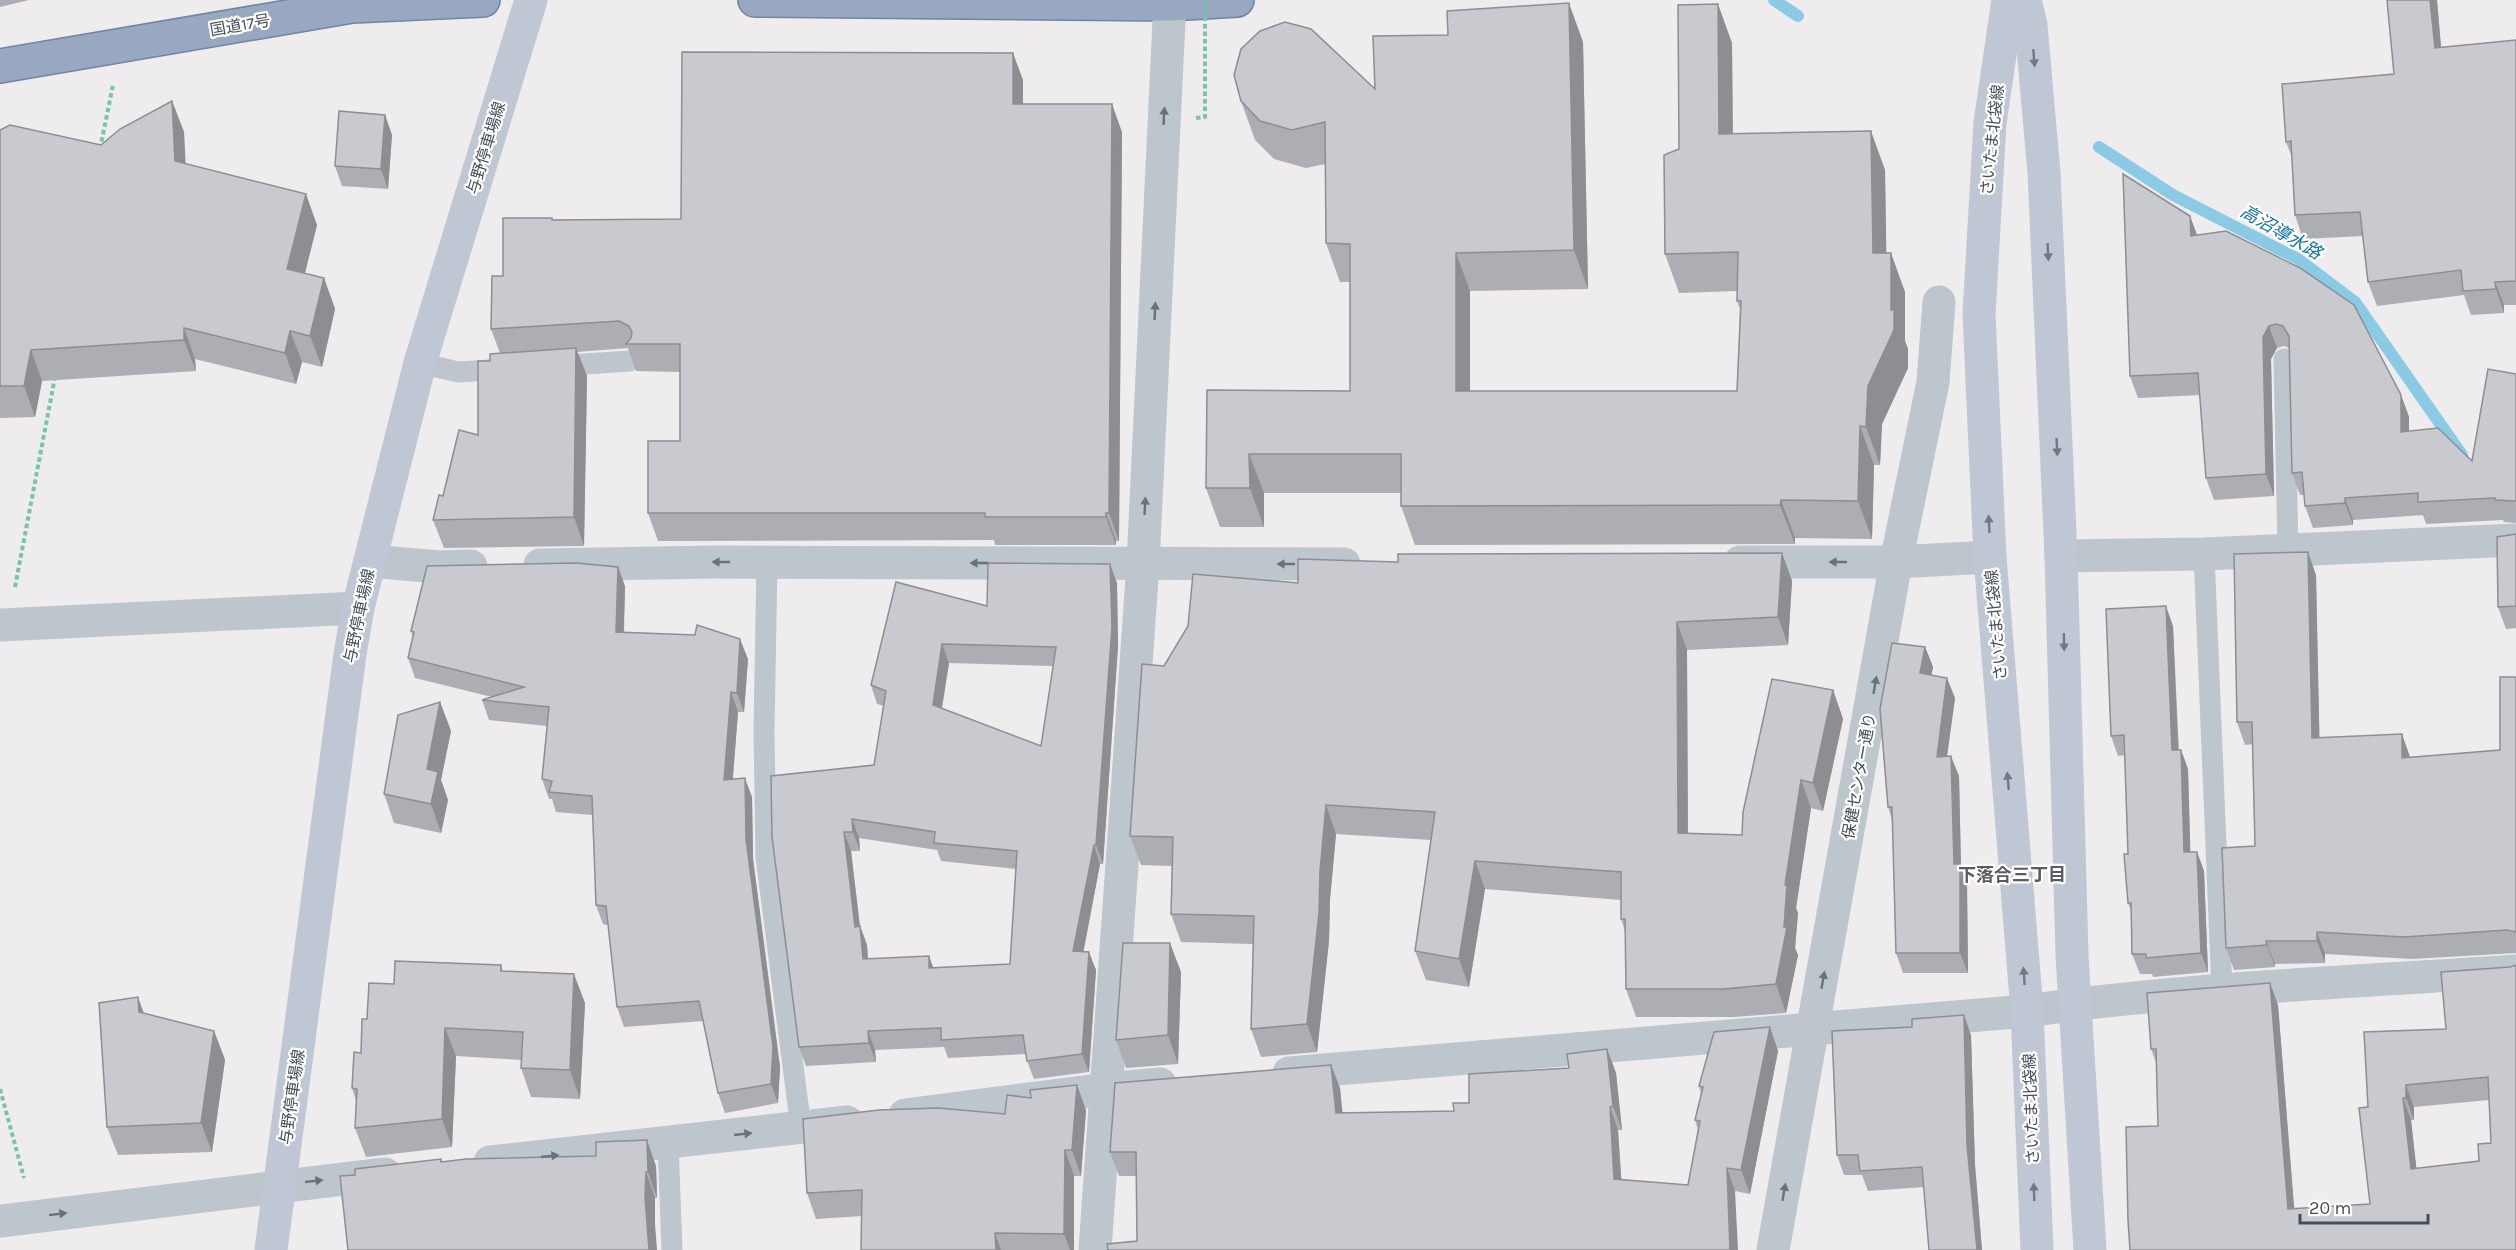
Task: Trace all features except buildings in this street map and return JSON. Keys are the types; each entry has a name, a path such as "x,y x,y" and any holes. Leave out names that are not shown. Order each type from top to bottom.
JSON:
{"highway":[{"name":"国道17号","path":"0,66 352,6 483,0"},
{"path":"754,0 1170,2 1237,0"}],"main road":[{"name":"与野停車場線","path":"271,1250 348,666 358,608 420,363 531,0"},
{"name":"さいたま北袋線","path":"2008,0 1990,123 1979,314 1990,558 2026,1011 2037,1250"},
{"path":"2025,0 2031,24 2044,173 2061,556 2075,1004 2090,1250"}],"street":[{"path":"1095,1250 1143,564 1170,2"},
{"name":"保健センター通り","path":"1773,1250 1896,562 1933,382 1940,302"},
{"path":"2061,556 2204,554 2516,540"},
{"path":"1705,562 1896,562 1990,558"},
{"path":"370,561 439,567 767,562 1370,564"},
{"path":"4,625 358,608"},
{"path":"1259,1076 2026,1011 2075,1004 2222,991 2516,971"},
{"path":"455,1166 801,1128 1106,1089 1188,1082"},
{"path":"0,1221 280,1185 419,1170"}],"lane":[{"path":"2283,359 2288,551"},
{"path":"420,363 458,372 629,361"},
{"path":"2204,554 2222,991"},
{"path":"767,562 764,731 766,857 801,1128"},
{"path":"668,1143 672,1250"}],"path":[{"path":"1196,118 1205,117 1205,0"},
{"path":"99,153 113,85"},
{"path":"4,625 56,372"},
{"path":"0,1089 34,1217"}],"waterway":[{"name":"高沼導水路","path":"1774,0 1798,16"},
{"name":"高沼導水路","path":"2099,147 2173,195 2298,259 2355,302 2462,455"}],"district":[{"name":"下落合三丁目","path":"2012,875"}]}
